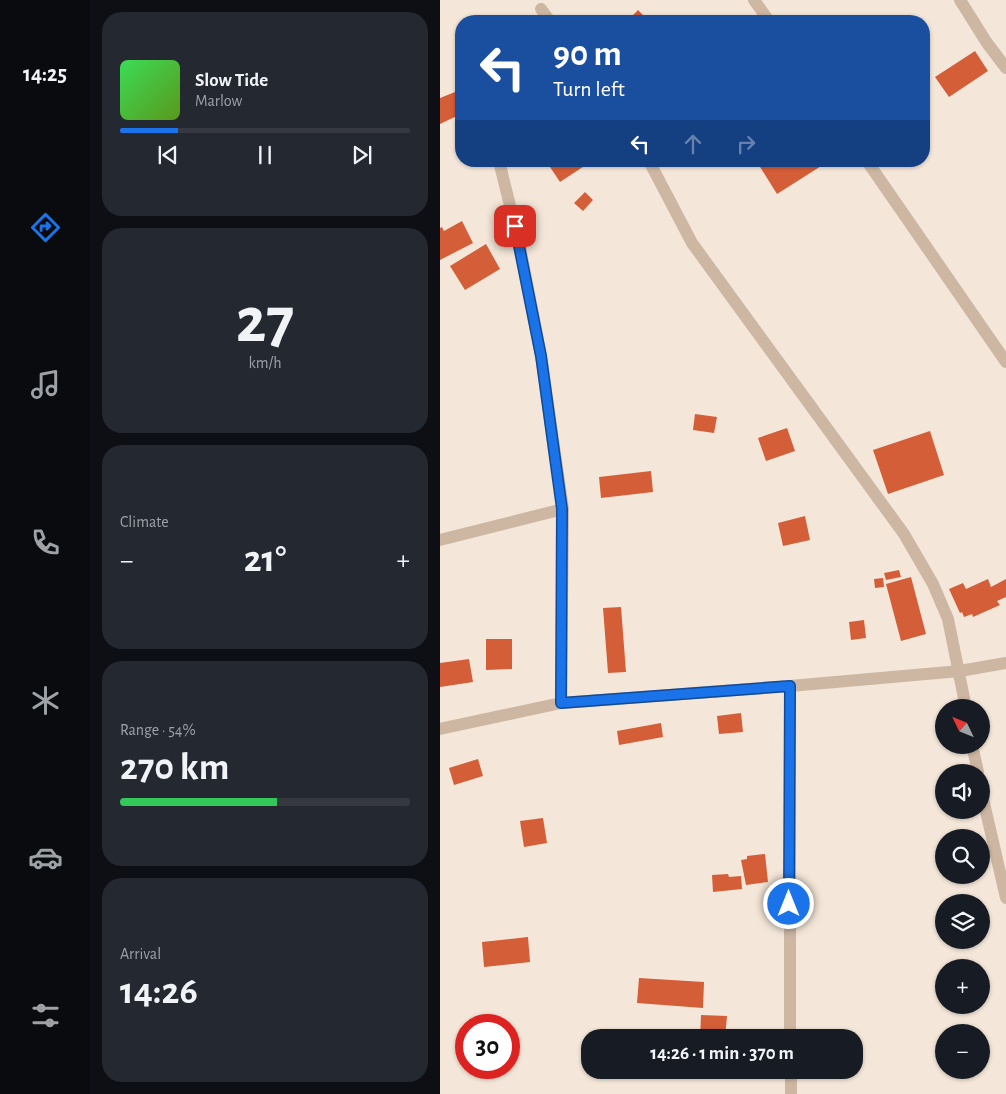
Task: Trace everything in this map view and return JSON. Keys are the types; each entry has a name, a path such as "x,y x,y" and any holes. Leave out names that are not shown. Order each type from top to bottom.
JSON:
{"street":[{"path":"754,0 765,15"},
{"path":"960,0 1006,68"},
{"path":"541,10 545,15"},
{"path":"501,167 520,242 541,356 562,509 561,703"},
{"path":"652,167 692,243 904,534 933,584 948,619 965,699"},
{"path":"871,167 1006,362"},
{"path":"440,540 562,509"},
{"path":"440,729 561,703 960,671 1006,663"},
{"path":"790,686 790,1029"},
{"path":"988,819 1006,898"},
{"path":"790,1079 791,1094"}],"building":[{"path":"638,10 643,15 633,15"},
{"path":"975,51 988,71 949,97 935,77"},
{"path":"455,92 455,117 440,124 440,98"},
{"path":"550,167 583,167 560,182"},
{"path":"760,167 820,167 777,194"},
{"path":"585,192 593,200 583,211 574,203"},
{"path":"462,221 473,243 440,260 440,228 442,227 444,231"},
{"path":"486,244 500,269 465,290 450,266"},
{"path":"695,414 717,417 714,433 693,430"},
{"path":"787,428 795,451 766,461 758,438"},
{"path":"930,431 944,475 888,494 873,450"},
{"path":"651,471 653,492 601,498 599,477"},
{"path":"805,516 810,540 783,546 778,523"},
{"path":"899,570 901,577 886,580 884,573"},
{"path":"911,577 926,634 901,641 886,584"},
{"path":"883,578 884,587 875,588 874,579"},
{"path":"988,579 991,587 1006,579 1006,597 997,601 1000,605 973,617 972,614 964,617 962,612 960,613 949,589 963,583 966,589"},
{"path":"621,607 626,672 608,673 603,608"},
{"path":"864,620 866,638 851,640 849,622"},
{"path":"486,639 512,639 512,669 486,670"},
{"path":"469,659 473,682 440,687 440,663"},
{"path":"741,713 743,732 719,734 717,716"},
{"path":"661,723 663,737 619,745 617,731"},
{"path":"478,759 483,776 454,785 449,768"},
{"path":"543,818 547,843 524,847 520,821"},
{"path":"765,854 768,882 746,885 741,860 747,859 747,856"},
{"path":"728,874 729,877 741,876 742,889 713,892 712,875"},
{"path":"528,937 530,962 484,967 482,942"},
{"path":"639,978 704,982 703,1008 637,1003"},
{"path":"701,1015 727,1016 726,1029 700,1029"}],"route":[{"path":"515,226 520,242 541,356 562,509 561,703 790,686 789,904"}]}
